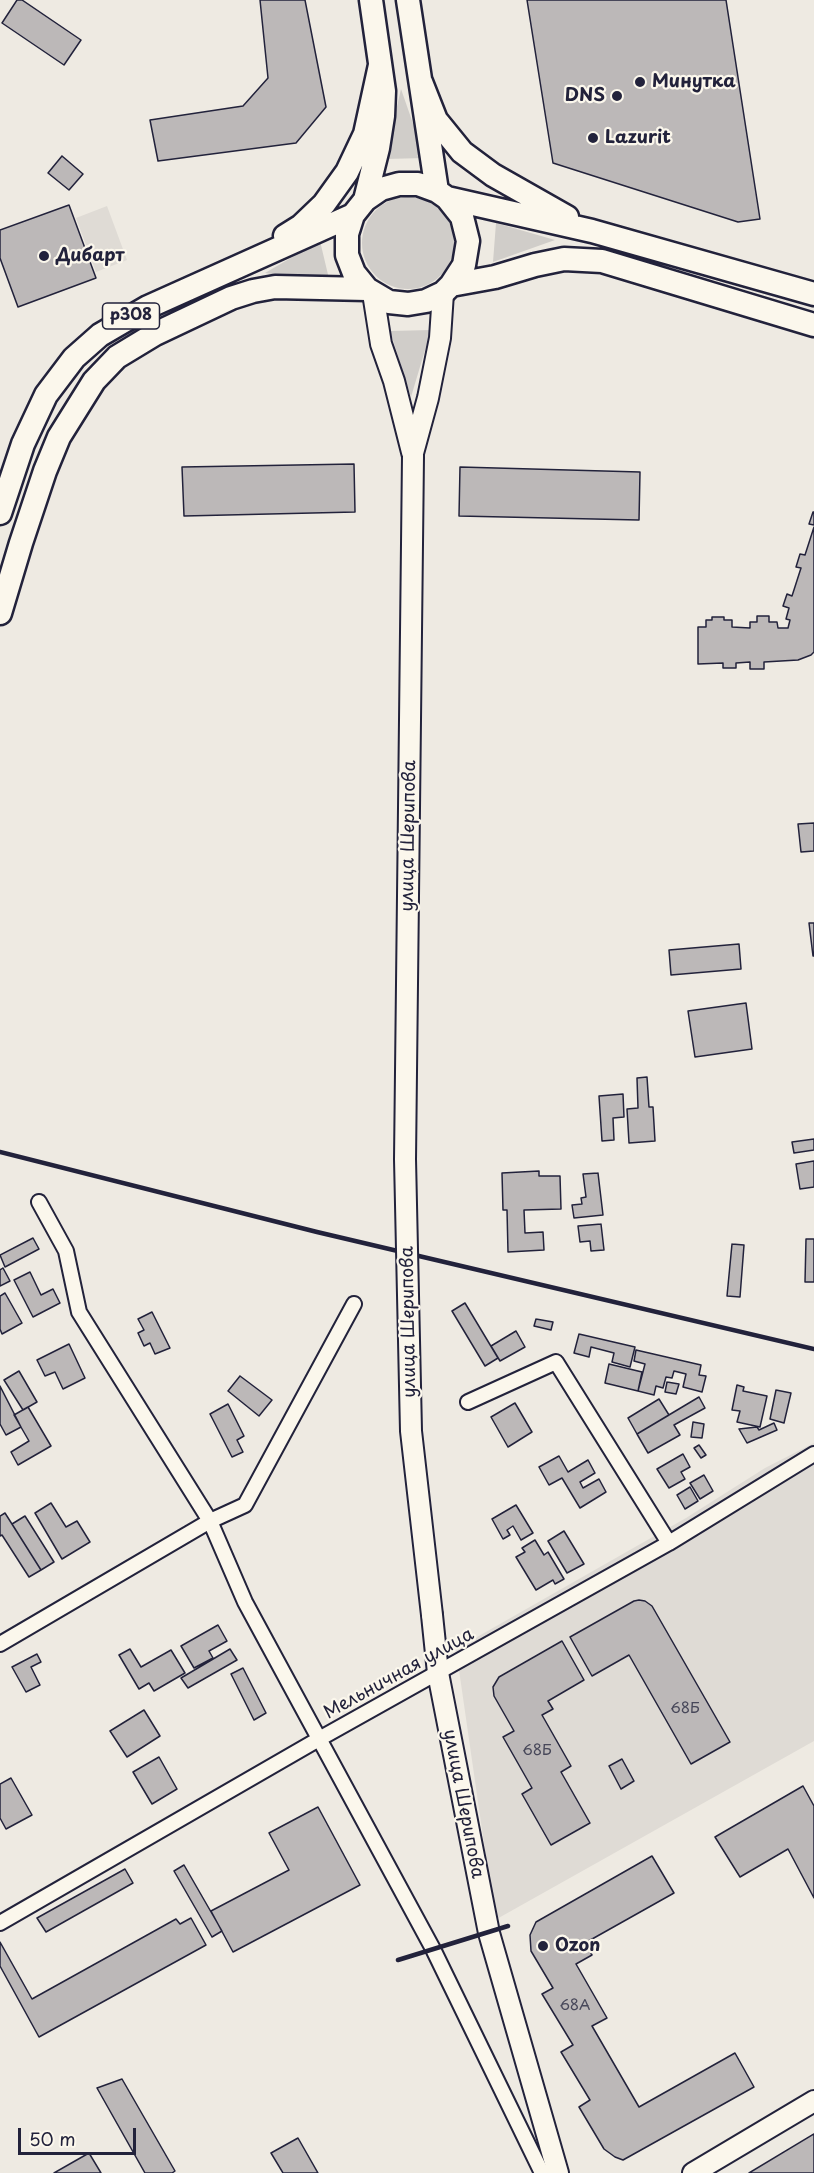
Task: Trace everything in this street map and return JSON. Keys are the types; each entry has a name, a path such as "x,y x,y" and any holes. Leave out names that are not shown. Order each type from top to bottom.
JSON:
{"main road":[{"path":"371,0 384,91 383,116 378,148 359,208 347,234 347,255 354,273 370,291 389,302 408,304 426,301 447,289 535,265 564,259 602,261 814,325"},
{"path":"408,0 442,194 462,218 468,241 464,265 447,289 428,398 413,456"},
{"path":"246,263 301,226 324,204 347,172 365,134 380,65"},
{"path":"421,82 436,120 462,152 493,175 592,231"},
{"path":"359,208 381,189 399,184 418,184 442,194 592,231 814,294"},
{"name":"p308","path":"0,513 23,444 42,402 74,358 100,335 130,316 359,208"},
{"path":"0,613 45,471 59,437 94,381 117,357 155,334 231,298 253,291 275,287 370,291"},
{"path":"370,291 381,344 394,381 413,456"},
{"name":"улица Шерипова","path":"413,456 405,1159 411,1431 438,1673 489,1933 558,2173"},
{"path":"693,2173 814,2101"}],"street":[{"path":"39,1202 66,1251 79,1312 210,1521 245,1602 433,1949 543,2173"},
{"path":"0,1644 210,1521 245,1505 354,1304"},
{"path":"468,1402 556,1362 669,1543"},
{"name":"Мельничная улица","path":"0,1923 319,1739 669,1543 814,1454"}],"shaded area":[{"path":"401,89 425,158 385,159"},
{"path":"408,197 426,200 441,210 451,225 454,243 451,261 441,276 426,286 408,289 390,286 375,276 365,261 362,243 365,225 375,210 390,200"},
{"path":"107,206 127,260 96,272 76,218"},
{"path":"496,223 555,240 493,262"},
{"path":"320,241 330,283 265,273"},
{"path":"431,330 411,397 390,331"},
{"path":"814,1443 814,1741 495,1920 456,1649 686,1518 765,1468"}],"building":[{"path":"17,0 22,0 81,40 64,65 2,23"},
{"path":"260,0 305,0 326,107 296,143 158,161 150,120 243,106 268,78"},
{"name":"Минутка","path":"527,0 726,0 760,219 738,222 553,163"},
{"path":"62,156 83,174 69,190 48,173"},
{"path":"69,205 96,278 18,307 0,258 0,230"},
{"path":"354,464 355,512 184,516 182,467"},
{"path":"460,467 640,472 639,520 459,516"},
{"path":"814,512 814,525 809,524"},
{"path":"814,527 814,652 798,660 764,662 764,669 750,669 750,662 736,663 736,668 723,668 723,663 698,664 698,627 706,627 706,620 712,620 712,617 732,620 732,627 750,628 750,622 757,622 757,616 769,616 769,622 777,622 778,628 788,628 790,620 786,619 789,608 783,606 787,594 792,596 801,568 796,567 800,554 805,555"},
{"path":"814,823 814,851 801,852 798,824"},
{"path":"809,923 814,923 814,956 813,956"},
{"path":"739,944 741,969 671,975 669,950"},
{"path":"746,1003 752,1049 695,1057 688,1011"},
{"path":"647,1077 649,1107 653,1107 655,1141 629,1143 627,1109 638,1108 637,1078"},
{"path":"623,1094 624,1117 613,1118 614,1140 602,1141 599,1096"},
{"path":"814,1139 814,1150 794,1153 792,1142"},
{"path":"814,1161 814,1187 800,1189 796,1164"},
{"path":"539,1171 539,1176 560,1176 561,1209 524,1210 525,1233 543,1232 544,1250 508,1252 507,1210 503,1210 502,1173"},
{"path":"598,1173 603,1215 574,1218 572,1205 582,1204 581,1198 586,1197 583,1174"},
{"path":"601,1224 604,1250 591,1251 590,1241 580,1242 578,1226"},
{"path":"33,1238 39,1249 5,1267 0,1255"},
{"path":"806,1239 814,1239 814,1282 805,1282"},
{"path":"732,1244 744,1245 740,1297 727,1296"},
{"path":"3,1268 10,1281 0,1286 0,1270"},
{"path":"30,1272 41,1295 53,1289 60,1303 33,1317 14,1280"},
{"path":"5,1293 22,1323 2,1334 0,1296"},
{"path":"465,1303 498,1358 485,1366 452,1311"},
{"path":"152,1312 170,1348 155,1354 150,1343 144,1346 138,1333 144,1330 138,1319"},
{"path":"536,1319 553,1322 551,1330 534,1326"},
{"path":"516,1331 525,1347 500,1361 491,1346"},
{"path":"579,1334 635,1347 630,1367 612,1362 614,1353 591,1347 589,1357 574,1353"},
{"path":"69,1344 85,1378 63,1389 55,1372 45,1376 37,1360"},
{"path":"636,1350 701,1365 699,1375 706,1376 702,1392 683,1387 686,1374 674,1371 672,1378 666,1377 663,1388 656,1386 654,1395 638,1391 645,1364 634,1361"},
{"path":"609,1364 642,1372 638,1391 605,1383"},
{"path":"19,1371 37,1402 23,1410 4,1380"},
{"path":"240,1376 272,1400 259,1416 228,1391"},
{"path":"667,1382 679,1384 676,1394 665,1392"},
{"path":"737,1385 744,1387 743,1391 767,1396 760,1427 737,1422 740,1411 732,1410"},
{"path":"0,1386 21,1427 6,1435 0,1424"},
{"path":"776,1390 791,1393 784,1423 770,1419"},
{"path":"699,1397 705,1408 674,1425 680,1435 648,1453 637,1434"},
{"path":"659,1399 669,1415 637,1434 628,1418"},
{"path":"515,1403 532,1432 508,1447 491,1417"},
{"path":"228,1404 244,1436 237,1440 243,1452 232,1457 210,1414"},
{"path":"28,1407 51,1446 18,1465 11,1452 29,1441 14,1415"},
{"path":"693,1422 704,1424 702,1438 691,1437"},
{"path":"774,1423 777,1430 747,1443 739,1429 757,1427 759,1430"},
{"path":"699,1445 706,1455 701,1458 694,1448"},
{"path":"683,1454 690,1467 681,1472 685,1479 669,1488 657,1469"},
{"path":"559,1456 568,1472 588,1460 595,1473 580,1482 583,1488 599,1479 606,1492 580,1508 562,1478 549,1485 539,1467"},
{"path":"704,1475 713,1491 700,1499 690,1483"},
{"path":"690,1487 698,1501 685,1509 677,1495"},
{"path":"51,1503 66,1527 77,1521 90,1542 62,1559 35,1513"},
{"path":"516,1505 533,1533 521,1540 513,1526 507,1530 510,1535 503,1539 492,1519"},
{"path":"5,1513 41,1570 29,1577 2,1535 0,1536 0,1516"},
{"path":"25,1516 54,1562 41,1570 12,1524"},
{"path":"564,1531 584,1564 567,1573 548,1541"},
{"path":"535,1540 544,1555 548,1552 564,1579 555,1584 553,1580 536,1590 516,1557 525,1552 522,1548"},
{"path":"639,1600 652,1606 730,1742 691,1764 629,1655 592,1676 570,1637"},
{"path":"218,1625 227,1641 209,1651 213,1658 194,1668 181,1646"},
{"path":"562,1641 584,1680 548,1701 553,1709 542,1715 571,1766 561,1772 590,1823 551,1845 522,1794 532,1788 503,1737 514,1731 494,1696 493,1687 499,1677"},
{"path":"130,1649 141,1667 171,1650 185,1673 154,1691 149,1683 139,1689 119,1655"},
{"path":"230,1649 237,1660 188,1688 181,1678"},
{"path":"37,1654 41,1662 31,1667 40,1685 26,1692 12,1667"},
{"path":"243,1668 266,1713 254,1720 231,1674"},
{"path":"144,1710 160,1736 127,1757 110,1731"},
{"path":"159,1757 177,1789 152,1804 133,1772"},
{"path":"622,1759 634,1781 621,1789 609,1766"},
{"path":"11,1778 32,1815 6,1829 0,1818 0,1784"},
{"path":"803,1786 814,1806 814,1898 788,1849 740,1877 715,1837"},
{"path":"318,1807 360,1885 233,1952 211,1911 289,1870 269,1833"},
{"path":"652,1856 674,1893 585,1943 592,1955 576,1964 607,2018 592,2026 639,2107 735,2053 754,2087 623,2160 604,2149 579,2107 590,2100 561,2052 573,2045 542,1994 553,1988 531,1951 530,1935 536,1922"},
{"path":"184,1865 222,1931 212,1937 174,1871"},
{"path":"125,1869 133,1883 46,1932 37,1918"},
{"path":"191,1918 206,1945 39,2037 0,1966 0,1942 32,1999 176,1919 180,1924"},
{"path":"122,2079 175,2171 172,2173 145,2173 97,2088"},
{"path":"814,2134 814,2173 749,2173"},
{"path":"298,2138 318,2173 283,2173 271,2153"},
{"path":"89,2153 101,2173 54,2173"}],"railway":[{"path":"0,1152 317,1232 814,1349"},
{"path":"398,1960 508,1926"}],"place":[{"name":"Минутка","path":"640,82"},
{"name":"DNS","path":"617,96"},
{"name":"Lazurit","path":"593,138"},
{"name":"Дибарт","path":"44,256"},
{"name":"Ozon","path":"543,1946"}]}
